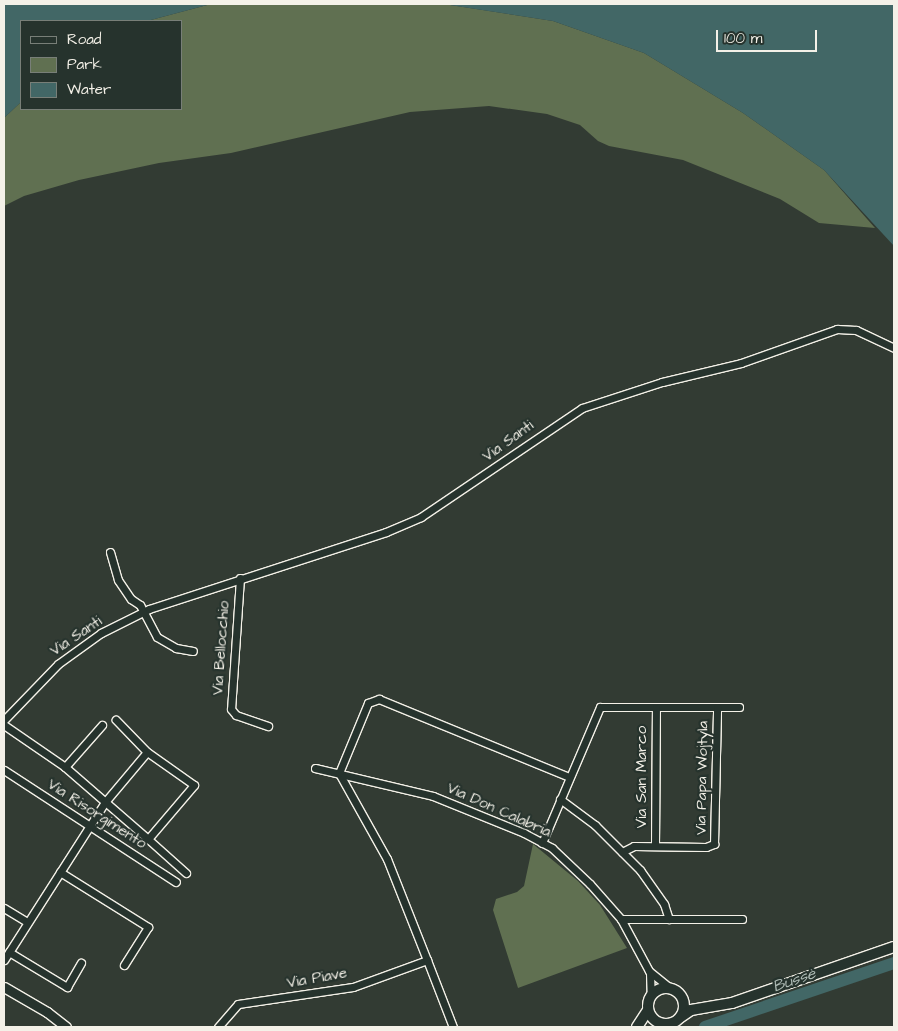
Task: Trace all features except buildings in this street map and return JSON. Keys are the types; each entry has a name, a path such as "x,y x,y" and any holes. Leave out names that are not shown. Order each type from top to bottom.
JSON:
{"main road":[{"path":"643,1027 672,1024 691,1010 732,1003 894,948"},
{"path":"637,1027 648,1010 650,996 659,989 670,988 683,999 714,1005"},
{"path":"681,1017 683,999"},
{"path":"648,1010 659,1024"}],"street":[{"name":"Via Santi","path":"4,720 30,690 58,664 101,633 144,613 240,578 386,532 421,517 552,426 598,401 741,363 837,329 856,330 894,348"},
{"path":"110,552 118,580 144,613 153,631 165,644 193,651"},
{"name":"Via Bellocchio","path":"240,578 231,709 236,715 268,726"},
{"path":"453,1027 387,859 339,773 368,703 379,699 569,777"},
{"path":"542,843 600,707 739,707"},
{"name":"Via Papa Wojtyla","path":"622,852 634,846 706,847 716,840 717,707"},
{"name":"Via San Marco","path":"655,846 656,708"},
{"path":"116,720 147,752 193,782 193,787 148,839"},
{"path":"4,725 65,767 186,873"},
{"path":"65,767 102,725"},
{"path":"4,960 105,802 147,752"},
{"name":"Via Don Calabria","path":"315,768 433,796 542,843 590,884 621,918 650,971 670,988"},
{"name":"Via Risorgimento","path":"4,770 176,882"},
{"path":"560,799 596,825 622,852 660,898 669,919"},
{"path":"60,872 148,926 124,965"},
{"path":"4,908 27,922"},
{"path":"621,918 742,919"},
{"path":"9,952 67,987 81,963"},
{"name":"Via Piave","path":"218,1027 238,1004 353,986 427,960"},
{"name":"Via Don Calabria","path":"650,971 650,996"},
{"path":"4,987 48,1012 66,1027"}],"green space":[{"path":"211,4 444,4 553,21 644,53 743,113 824,170 875,228 819,223 780,199 683,160 609,146 598,141 580,125 547,114 489,106 410,112 231,153 159,163 79,180 24,196 4,206 4,118 20,103 20,110 182,110 182,20 151,20"},
{"path":"533,844 578,881 600,905 627,948 518,988 493,910 496,899 517,892 524,886"}],"water":[{"path":"4,4 211,4 151,20 20,20 20,103 4,118"},
{"path":"443,4 894,4 894,246 824,170 743,113 644,53 553,21"}],"waterway":[{"name":"Bussè","path":"705,1027 894,963"}]}
